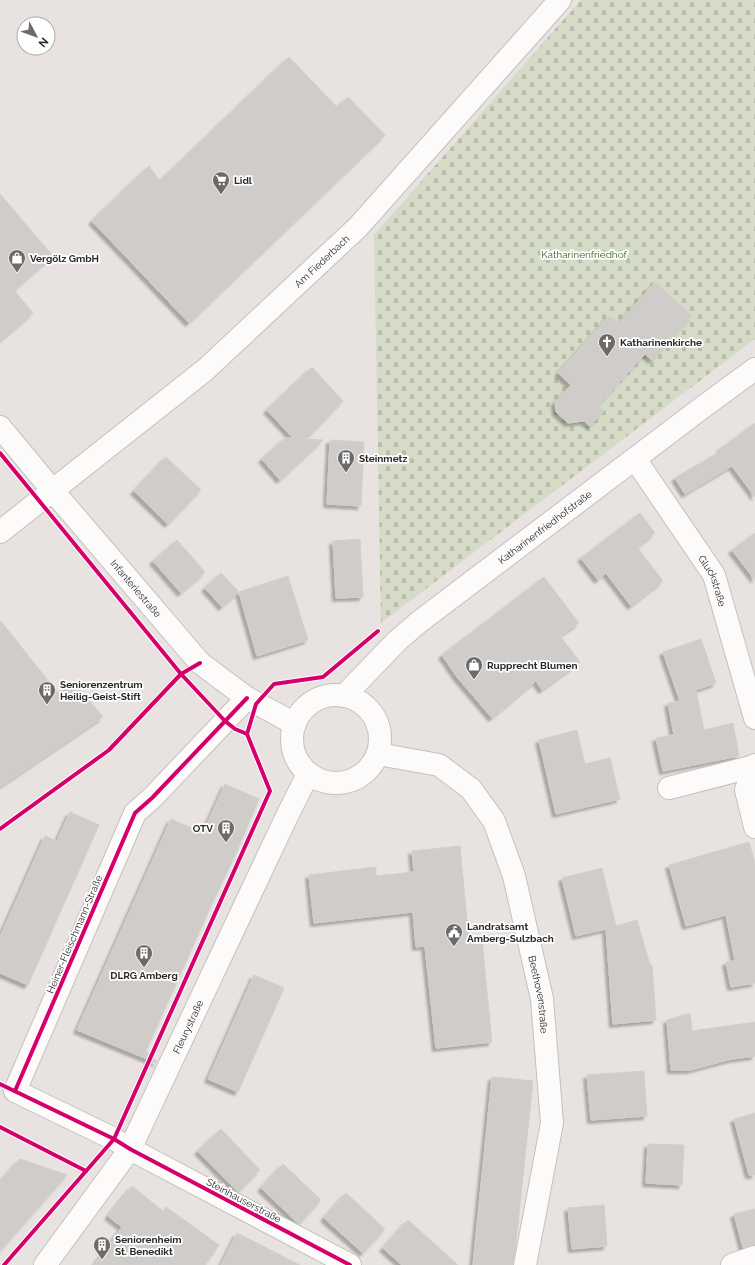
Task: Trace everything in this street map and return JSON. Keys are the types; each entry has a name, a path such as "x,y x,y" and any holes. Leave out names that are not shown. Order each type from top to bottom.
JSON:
{"street":[{"name":"Am Fiederbach","path":"0,532 205,370 358,227 560,0"},
{"name":"Katharinenfriedhofstraße","path":"344,696 397,641 414,627 755,369"},
{"name":"Infanteriestraße","path":"0,427 200,663 247,698 295,724"},
{"name":"Gluckstraße","path":"635,459 714,575 755,718"},
{"path":"328,696 344,696 358,701 370,711 377,724 380,739 378,754 369,769 354,780 336,784 319,780 308,774 296,760 292,736 295,724 302,711 314,701 328,696"},
{"name":"Heiner-Fleischmann-Straße","path":"130,1149 114,1139 15,1091 134,813 152,798 247,698"},
{"name":"Beethovenstraße","path":"378,754 438,765 471,789 494,821 514,876 542,999 552,1123 525,1265"},
{"path":"669,788 755,766"},
{"path":"755,766 746,790 755,827"},
{"name":"Fleurystraße","path":"45,1265 130,1149 308,774"},
{"name":"Steinhauserstraße","path":"130,1149 350,1265"},
{"path":"732,1265 755,1257"}],"green space":[{"name":"Katharinenfriedhof","path":"581,0 755,0 755,339 381,623 374,235"}],"building":[{"name":"Lidl","path":"289,57 337,107 348,97 385,135 189,323 92,221 149,166 160,181"},
{"name":"Vergölz GmbH","path":"0,194 53,256 14,290 33,313 0,341"},
{"name":"Katharinenkirche","path":"655,282 692,316 652,360 645,354 598,406 604,411 590,426 584,421 568,423 556,412 555,402 571,385 558,373 609,316 618,324"},
{"path":"312,367 343,401 306,439 323,440 280,480 262,459 285,438 293,438 267,410"},
{"path":"755,423 755,497 732,466 685,494 675,478 721,451 720,449"},
{"name":"Steinmetz","path":"330,440 364,442 361,506 327,504"},
{"path":"166,457 201,490 168,524 134,491"},
{"path":"640,513 655,533 637,547 663,581 631,606 606,573 598,580 581,558"},
{"path":"755,533 755,580 732,550"},
{"path":"360,539 363,597 336,598 333,541"},
{"path":"177,540 205,572 181,593 153,561"},
{"path":"221,573 239,592 222,607 205,588"},
{"path":"288,576 308,640 257,656 239,592"},
{"path":"544,577 579,623 560,636 580,662 542,690 536,681 492,718 457,677 442,655"},
{"name":"Seniorenzentrum Heilig-Geist-Stift","path":"0,620 58,693 75,683 103,717 0,787"},
{"path":"701,639 716,683 696,690 704,730 733,723 739,756 663,771 656,738 674,735 668,703 680,701 663,652"},
{"path":"577,730 585,764 610,758 620,799 556,814 539,740"},
{"name":"DLRG Amberg","path":"225,784 259,799 238,849 146,1051 157,1063 77,1030 171,819 203,833"},
{"path":"70,812 99,825 28,985 0,973 0,937 45,836 57,841"},
{"path":"749,842 755,863 755,983 731,987 726,962 735,961 726,915 686,926 669,865"},
{"name":"Landratsamt Amberg-Sulzbach","path":"460,846 469,941 482,940 492,1042 436,1048 425,946 416,947 413,912 314,923 309,875 376,867 376,876 414,872 412,851"},
{"path":"602,868 616,926 637,920 650,965 652,965 656,1020 613,1024 606,929 576,936 562,878"},
{"path":"254,975 284,988 238,1092 208,1079"},
{"path":"690,1013 692,1031 755,1022 755,1056 732,1059 690,1070 671,1070 667,1020"},
{"path":"644,1071 647,1116 591,1120 587,1075"},
{"path":"492,1077 533,1081 513,1265 473,1265"},
{"path":"755,1113 755,1175 749,1175 734,1119"},
{"path":"221,1129 260,1170 238,1192 198,1151"},
{"path":"648,1144 684,1145 682,1185 646,1183"},
{"path":"20,1159 67,1175 0,1251 0,1182"},
{"path":"283,1164 321,1200 299,1224 261,1188"},
{"path":"132,1186 163,1211 166,1207 219,1245 205,1265 94,1265 122,1227 108,1216"},
{"path":"346,1193 385,1229 363,1253 324,1218"},
{"path":"604,1205 607,1246 572,1249 568,1208"},
{"path":"755,1209 755,1245 743,1248 734,1214"},
{"path":"408,1220 458,1265 402,1265 383,1248"},
{"path":"237,1233 300,1265 221,1265"}],"cycle path":[{"path":"0,453 181,674 225,721 235,729 247,734"},
{"path":"4,1265 114,1139 270,791 247,734 256,704 274,684 323,677 378,631"},
{"path":"0,829 109,750 181,674 200,663"},
{"path":"15,1091 135,813 152,798 247,698"},
{"path":"0,1084 114,1139 130,1149 350,1265"},
{"path":"0,1127 86,1171"}],"place":[{"name":"Lidl","path":"221,195"},
{"name":"Vergölz GmbH","path":"17,273"},
{"name":"Katharinenkirche","path":"607,357"},
{"name":"Steinmetz","path":"346,473"},
{"name":"Rupprecht Blumen","path":"474,680"},
{"name":"Seniorenzentrum Heilig-Geist-Stift","path":"47,705"},
{"name":"OTV","path":"226,843"},
{"name":"Landratsamt Amberg-Sulzbach","path":"454,947"},
{"name":"DLRG Amberg","path":"144,968"},
{"name":"Seniorenheim St. Benedikt","path":"102,1260"}]}
